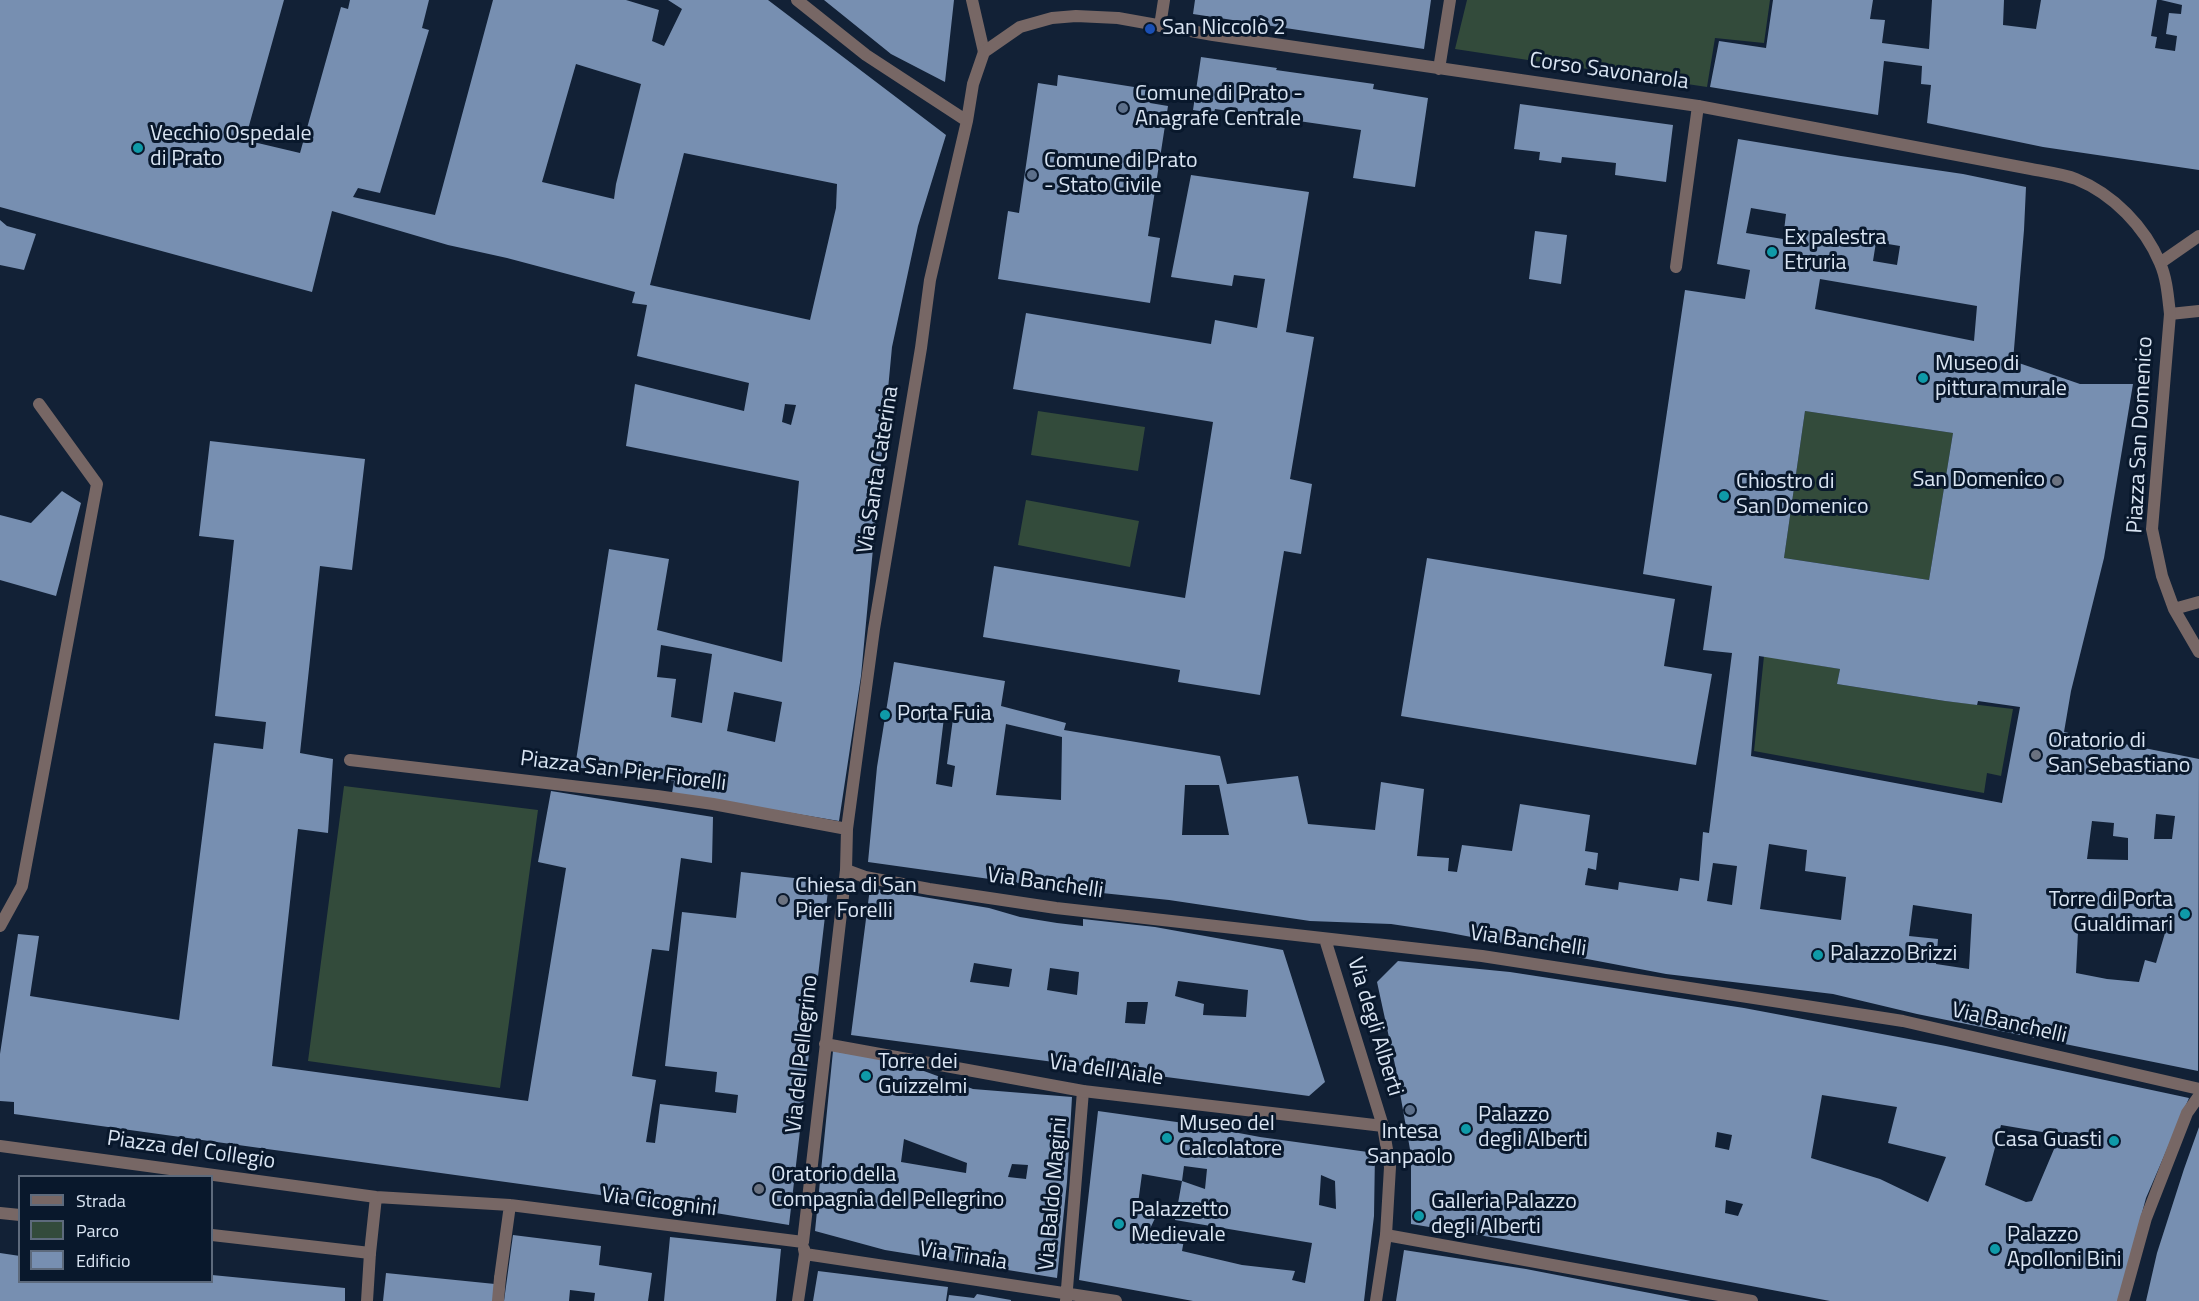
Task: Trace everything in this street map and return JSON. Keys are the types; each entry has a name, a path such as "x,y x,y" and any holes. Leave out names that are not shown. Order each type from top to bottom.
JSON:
{"street":[{"path":"797,0 866,55 967,121"},
{"path":"972,0 984,52"},
{"path":"1160,26 1164,0"},
{"path":"1439,69 1450,0"},
{"name":"Corso Savonarola","path":"984,52 1020,27 1052,18 1096,15 1178,30 1698,106 2031,169"},
{"name":"Via Santa Caterina","path":"847,829 874,629 921,348 930,280 967,121 973,84 984,52"},
{"path":"1676,267 1698,106"},
{"name":"Piazza San Domenico","path":"2031,169 2075,178 2097,189 2122,209 2143,232 2160,263 2167,287 2170,314 2152,529 2162,576 2174,609 2199,652"},
{"path":"2160,263 2199,236"},
{"path":"2170,314 2199,311"},
{"path":"0,926 22,886 97,484 39,404"},
{"path":"2174,609 2199,602"},
{"name":"Piazza San Pier Fiorelli","path":"350,760 669,797 847,829"},
{"path":"846,870 847,829"},
{"name":"Via Banchelli","path":"846,870 865,877 929,889 1056,908 1325,939 1408,946 1903,1021 2199,1089"},
{"name":"Via del Pellegrino","path":"798,1301 846,870"},
{"name":"Via degli Alberti","path":"1325,939 1383,1126 1390,1167 1386,1235 1376,1301"},
{"name":"Via dell'Aiale","path":"825,1044 1083,1091 1383,1126"},
{"name":"Via Baldo Magini","path":"1066,1297 1083,1091"},
{"path":"2123,1301 2146,1218 2187,1113 2199,1096"},
{"name":"Piazza del Collegio","path":"0,1146 376,1197 510,1205"},
{"path":"367,1301 376,1197"},
{"path":"498,1301 510,1205"},
{"name":"Via Cicognini","path":"510,1205 804,1248"},
{"path":"0,1213 18,1215"},
{"path":"213,1235 370,1253"},
{"path":"1386,1235 1746,1300"},
{"name":"Via Tinaia","path":"804,1248 1066,1297 1116,1301"}],"green space":[{"path":"1467,0 1770,0 1764,43 1715,38 1707,87 1455,49"},
{"path":"1038,411 1145,427 1138,471 1031,455"},
{"path":"1805,411 1953,433 1929,580 1784,558"},
{"path":"1026,500 1139,521 1130,567 1018,545"},
{"path":"1764,656 1840,669 1837,684 2013,709 2001,776 1987,773 1984,793 1754,751"},
{"path":"344,786 538,810 500,1088 308,1061"}],"building":[{"path":"0,0 284,0 245,140 300,153 341,7 348,9 350,0 429,0 422,28 429,30 380,193 358,188 353,197 435,215 493,0 626,0 659,10 652,41 664,46 682,9 668,0 768,0 946,135 918,226 892,347 861,676 839,821 672,793 674,781 575,767 609,549 669,559 657,630 782,662 799,481 626,446 635,384 744,411 749,383 637,356 647,305 632,303 635,292 448,245 332,211 312,292 0,207","holes":["576,64 641,84 614,199 542,182","684,153 837,184 836,208 810,320 650,285","785,404 796,405 791,425 782,422","661,645 712,654 702,723 671,717 676,679 657,677","734,692 782,702 775,742 727,731"]},
{"path":"824,0 954,0 945,82 891,54"},
{"path":"1195,0 1431,0 1424,49 1193,14"},
{"path":"1773,0 1873,0 1870,19 1885,20 1882,43 1929,49 1932,0 2004,0 2003,25 2036,29 2041,0 2157,0 2151,36 2157,37 2155,48 2175,51 2177,36 2166,34 2169,13 2181,14 2182,5 2161,0 2199,0 2199,170 2043,147 1927,123 1931,85 1921,84 1922,66 1884,61 1878,115 1710,87 1719,41 1766,48"},
{"path":"1201,57 1374,84 1373,89 1428,98 1415,187 1353,178 1361,130 1215,109 1214,113 1193,110"},
{"path":"1058,75 1153,90 1150,103 1168,106 1148,236 1160,238 1150,303 998,279 1008,211 1019,213 1038,83 1057,86"},
{"path":"1520,104 1673,125 1666,182 1615,175 1616,163 1562,157 1561,163 1539,160 1540,152 1514,149"},
{"path":"1738,139 1963,174 2026,187 2013,361 2080,384 2133,384 2104,558 2071,691 2064,732 2199,759 2198,1071 1917,1014 1833,994 1666,974 1445,932 1391,924 1310,921 1169,900 1054,888 868,862 877,767 894,662 1005,681 1001,706 1066,723 1064,730 1220,756 1227,784 1298,776 1308,824 1375,830 1381,782 1424,789 1417,856 1449,858 1448,871 1457,872 1462,845 1512,851 1520,804 1590,815 1585,851 1598,853 1596,870 1588,868 1585,885 1618,890 1619,882 1678,891 1680,878 1699,881 1703,832 1709,833 1732,653 1703,650 1712,586 1643,574 1685,290 1745,299 1750,270 1717,264","holes":["1751,208 1786,214 1783,239 1746,233","1876,242 1900,246 1897,265 1873,261","1820,279 1977,306 1974,341 1815,309","1805,411 1953,433 1929,580 1784,558","1759,656 1840,669 1837,684 1945,701 1977,705 1978,701 2020,707 2002,803 1751,756","945,709 954,711 947,764 955,766 952,787 936,784","1006,724 1062,737 1061,800 996,795","1185,785 1219,785 1229,835 1182,835","2156,814 2175,816 2172,839 2154,839","2092,821 2114,823 2113,836 2128,838 2128,860 2087,859","1769,844 1807,850 1805,871 1846,877 1841,920 1760,909","1713,863 1737,866 1732,905 1707,901","1913,905 1972,914 1969,969 1936,964 1938,939 1909,936","2078,932 2165,933 2156,963 2145,960 2139,982 2076,973"]},
{"path":"1191,175 1309,192 1286,332 1314,337 1290,479 1312,484 1301,554 1284,551 1260,695 1178,682 1180,670 983,637 994,566 1185,598 1213,422 1013,389 1026,313 1211,344 1215,320 1257,328 1265,279 1234,275 1232,286 1171,277"},
{"path":"0,220 7,226 36,234 24,270 0,265"},
{"path":"1535,231 1567,235 1561,284 1529,279"},
{"path":"210,441 365,459 352,570 320,566 300,753 333,759 328,833 298,829 272,1066 528,1101 566,868 538,862 551,791 713,817 712,863 681,858 669,951 652,949 632,1076 656,1080 646,1142 655,1143 660,1104 736,1113 738,1095 715,1092 717,1072 665,1066 682,912 736,918 741,872 829,882 789,1225 636,1200 14,1114 14,1102 0,1101 0,1054 18,934 39,936 30,996 179,1020 214,743 263,749 266,722 215,716 234,540 199,536"},
{"path":"62,491 81,503 56,596 0,580 0,515 31,523"},
{"path":"1427,558 1675,599 1664,666 1712,674 1696,765 1401,716"},
{"path":"870,888 989,908 1020,917 1057,923 1083,926 1083,919 1155,927 1283,950 1325,1082 1309,1096 851,1035","holes":["974,963 1012,969 1009,987 970,982","1050,968 1079,972 1077,995 1047,990","1178,981 1248,990 1246,1017 1203,1015 1204,1004 1175,996","1127,1002 1148,1002 1145,1024 1125,1023"]},
{"path":"1398,961 1510,972 1744,1008 1946,1046 2189,1098 2146,1198 2118,1301 1830,1301 1509,1240 1411,1224 1411,1155 1377,982","holes":["1822,1095 1897,1107 1888,1143 1946,1157 1928,1202 1880,1179 1811,1158","2001,1125 2060,1135 2032,1201 2026,1202 1985,1185","1717,1132 1732,1135 1729,1150 1715,1147","1726,1200 1743,1204 1738,1216 1725,1213"]},
{"path":"833,1051 902,1063 973,1089 1072,1097 1067,1182 1057,1278 885,1250 815,1231","holes":["904,1139 967,1163 966,1173 901,1162","1012,1164 1028,1165 1026,1179 1008,1177"]},
{"path":"1098,1111 1375,1153 1374,1216 1364,1301 1193,1301 1079,1280","holes":["1184,1166 1207,1169 1205,1189 1182,1181","1142,1174 1182,1181 1175,1220 1312,1243 1305,1283 1292,1280 1295,1271 1242,1265 1182,1251 1185,1234 1148,1233 1156,1216 1137,1211","1321,1175 1335,1181 1336,1209 1319,1205"]},
{"path":"2199,1127 2199,1301 2146,1301 2157,1253"},
{"path":"513,1235 601,1246 599,1265 652,1273 648,1301 594,1301 595,1293 570,1290 569,1301 504,1301"},
{"path":"670,1237 781,1249 776,1301 664,1301"},
{"path":"1404,1250 1526,1269 1691,1301 1396,1301"},
{"path":"0,1253 18,1256 18,1283 213,1283 213,1275 345,1288 345,1301 0,1301"},
{"path":"818,1271 948,1287 946,1301 813,1301"},
{"path":"386,1273 495,1284 493,1301 383,1301"},
{"path":"977,1294 1011,1301 948,1301 949,1295 974,1298"}],"place":[{"name":"San Niccolò 2","path":"1150,29"},
{"name":"Comune di Prato - Anagrafe Centrale","path":"1123,108"},
{"name":"Vecchio Ospedale di Prato","path":"138,148"},
{"name":"Comune di Prato - Stato Civile","path":"1032,175"},
{"name":"Ex palestra Etruria","path":"1772,252"},
{"name":"Museo di pittura murale","path":"1923,378"},
{"name":"San Domenico","path":"2057,481"},
{"name":"Chiostro di San Domenico","path":"1724,496"},
{"name":"Porta Fuia","path":"885,715"},
{"name":"Oratorio di San Sebastiano","path":"2036,755"},
{"name":"Chiesa di San Pier Forelli","path":"783,900"},
{"name":"Torre di Porta Gualdimari","path":"2185,914"},
{"name":"Palazzo Brizzi","path":"1818,955"},
{"name":"Torre dei Guizzelmi","path":"866,1076"},
{"name":"Intesa Sanpaolo","path":"1410,1110"},
{"name":"Palazzo degli Alberti","path":"1466,1129"},
{"name":"Museo del Calcolatore","path":"1167,1138"},
{"name":"Casa Guasti","path":"2114,1141"},
{"name":"Oratorio della Compagnia del Pellegrino","path":"759,1189"},
{"name":"Galleria Palazzo degli Alberti","path":"1419,1216"},
{"name":"Palazzetto Medievale","path":"1119,1224"},
{"name":"Palazzo Apolloni Bini","path":"1995,1249"}]}
